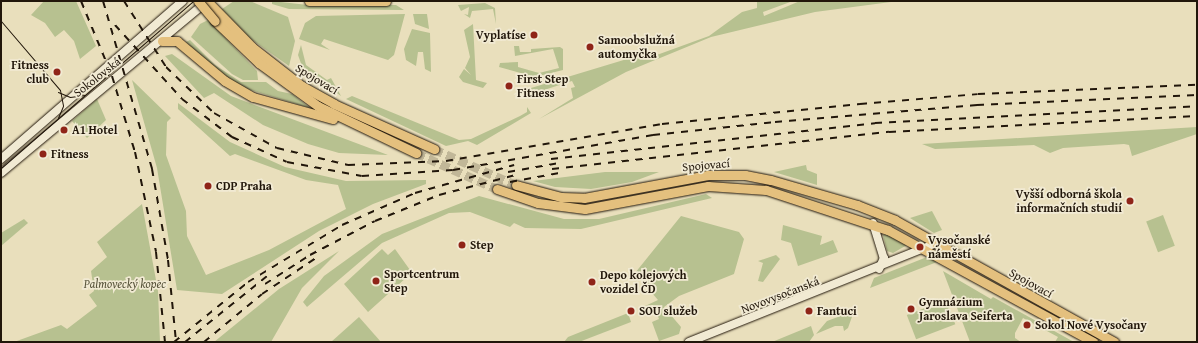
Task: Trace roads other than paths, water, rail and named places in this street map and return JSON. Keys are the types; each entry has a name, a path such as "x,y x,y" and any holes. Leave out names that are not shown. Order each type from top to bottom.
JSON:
{"main road":[{"name":"Sokolovská","path":"1,159 183,1"},
{"name":"Spojovací","path":"198,1 273,65 320,97 434,149"},
{"name":"Sokolovská","path":"1,173 162,41 207,1"},
{"name":"Spojovací","path":"207,1 219,20 272,74 345,122 416,153"},
{"path":"309,1 386,1"},
{"path":"162,41 177,40 225,81 253,97 345,122"},
{"name":"Spojovací","path":"516,185 561,197 584,198 690,177 746,175 857,205 895,220 1114,342"},
{"name":"Spojovací","path":"498,189 538,203 585,208 691,188 740,186 873,223"},
{"path":"873,223 924,251"},
{"path":"873,223 884,258 879,269"},
{"path":"879,269 924,251 937,243"},
{"name":"Spojovací","path":"924,251 1093,342"},
{"name":"Novovysočanská","path":"689,342 879,269"}],"tunnel":[{"path":"434,149 516,185"},
{"path":"416,153 497,189"}],"tram line":[{"path":"1,168 193,1"},
{"path":"1,21 60,90 63,106 58,118"},
{"path":"58,92 70,97 85,95"}],"railway":[{"path":"81,1 112,76 135,152 156,252 165,342"},
{"path":"103,1 152,169 168,260 176,342"},
{"path":"124,1 166,67 214,113 277,148 348,165 446,161 662,124 860,104 978,94 1197,85"},
{"path":"115,25 182,99 232,137 287,162 362,176 453,170 653,135 775,122 977,105 1197,95"},
{"path":"551,159 875,123 1197,106"},
{"path":"552,169 889,132 1197,116"},
{"path":"508,172 559,163"},
{"path":"174,342 248,282 342,225 415,193 514,165"},
{"path":"510,182 559,173"},
{"path":"265,284 310,255 375,221 439,195 516,175"},
{"path":"204,342 262,294 316,258"},
{"path":"185,342 267,276"}],"place":[{"name":"Vyplatíse","path":"534,35"},
{"name":"Samoobslužná automyčka","path":"590,47"},
{"name":"Fitness club","path":"57,72"},
{"name":"First Step Fitness","path":"509,86"},
{"name":"A1 Hotel","path":"64,130"},
{"name":"Fitness","path":"43,154"},
{"name":"CDP Praha","path":"208,186"},
{"name":"Vyšší odborná škola informačních studií","path":"1130,201"},
{"name":"Step","path":"462,245"},
{"name":"Vysočanské náměstí","path":"920,247"},
{"name":"Sportcentrum Step","path":"376,281"},
{"name":"Depo kolejových vozidel ČD","path":"592,282"},
{"name":"Gymnázium Jaroslava Seiferta","path":"911,309"},
{"name":"SOU služeb","path":"631,311"},
{"name":"Fantuci","path":"809,311"},
{"name":"Sokol Nové Vysočany","path":"1027,325"}],"park label":[{"name":"Palmovecký kopec","path":"125,284"}]}
